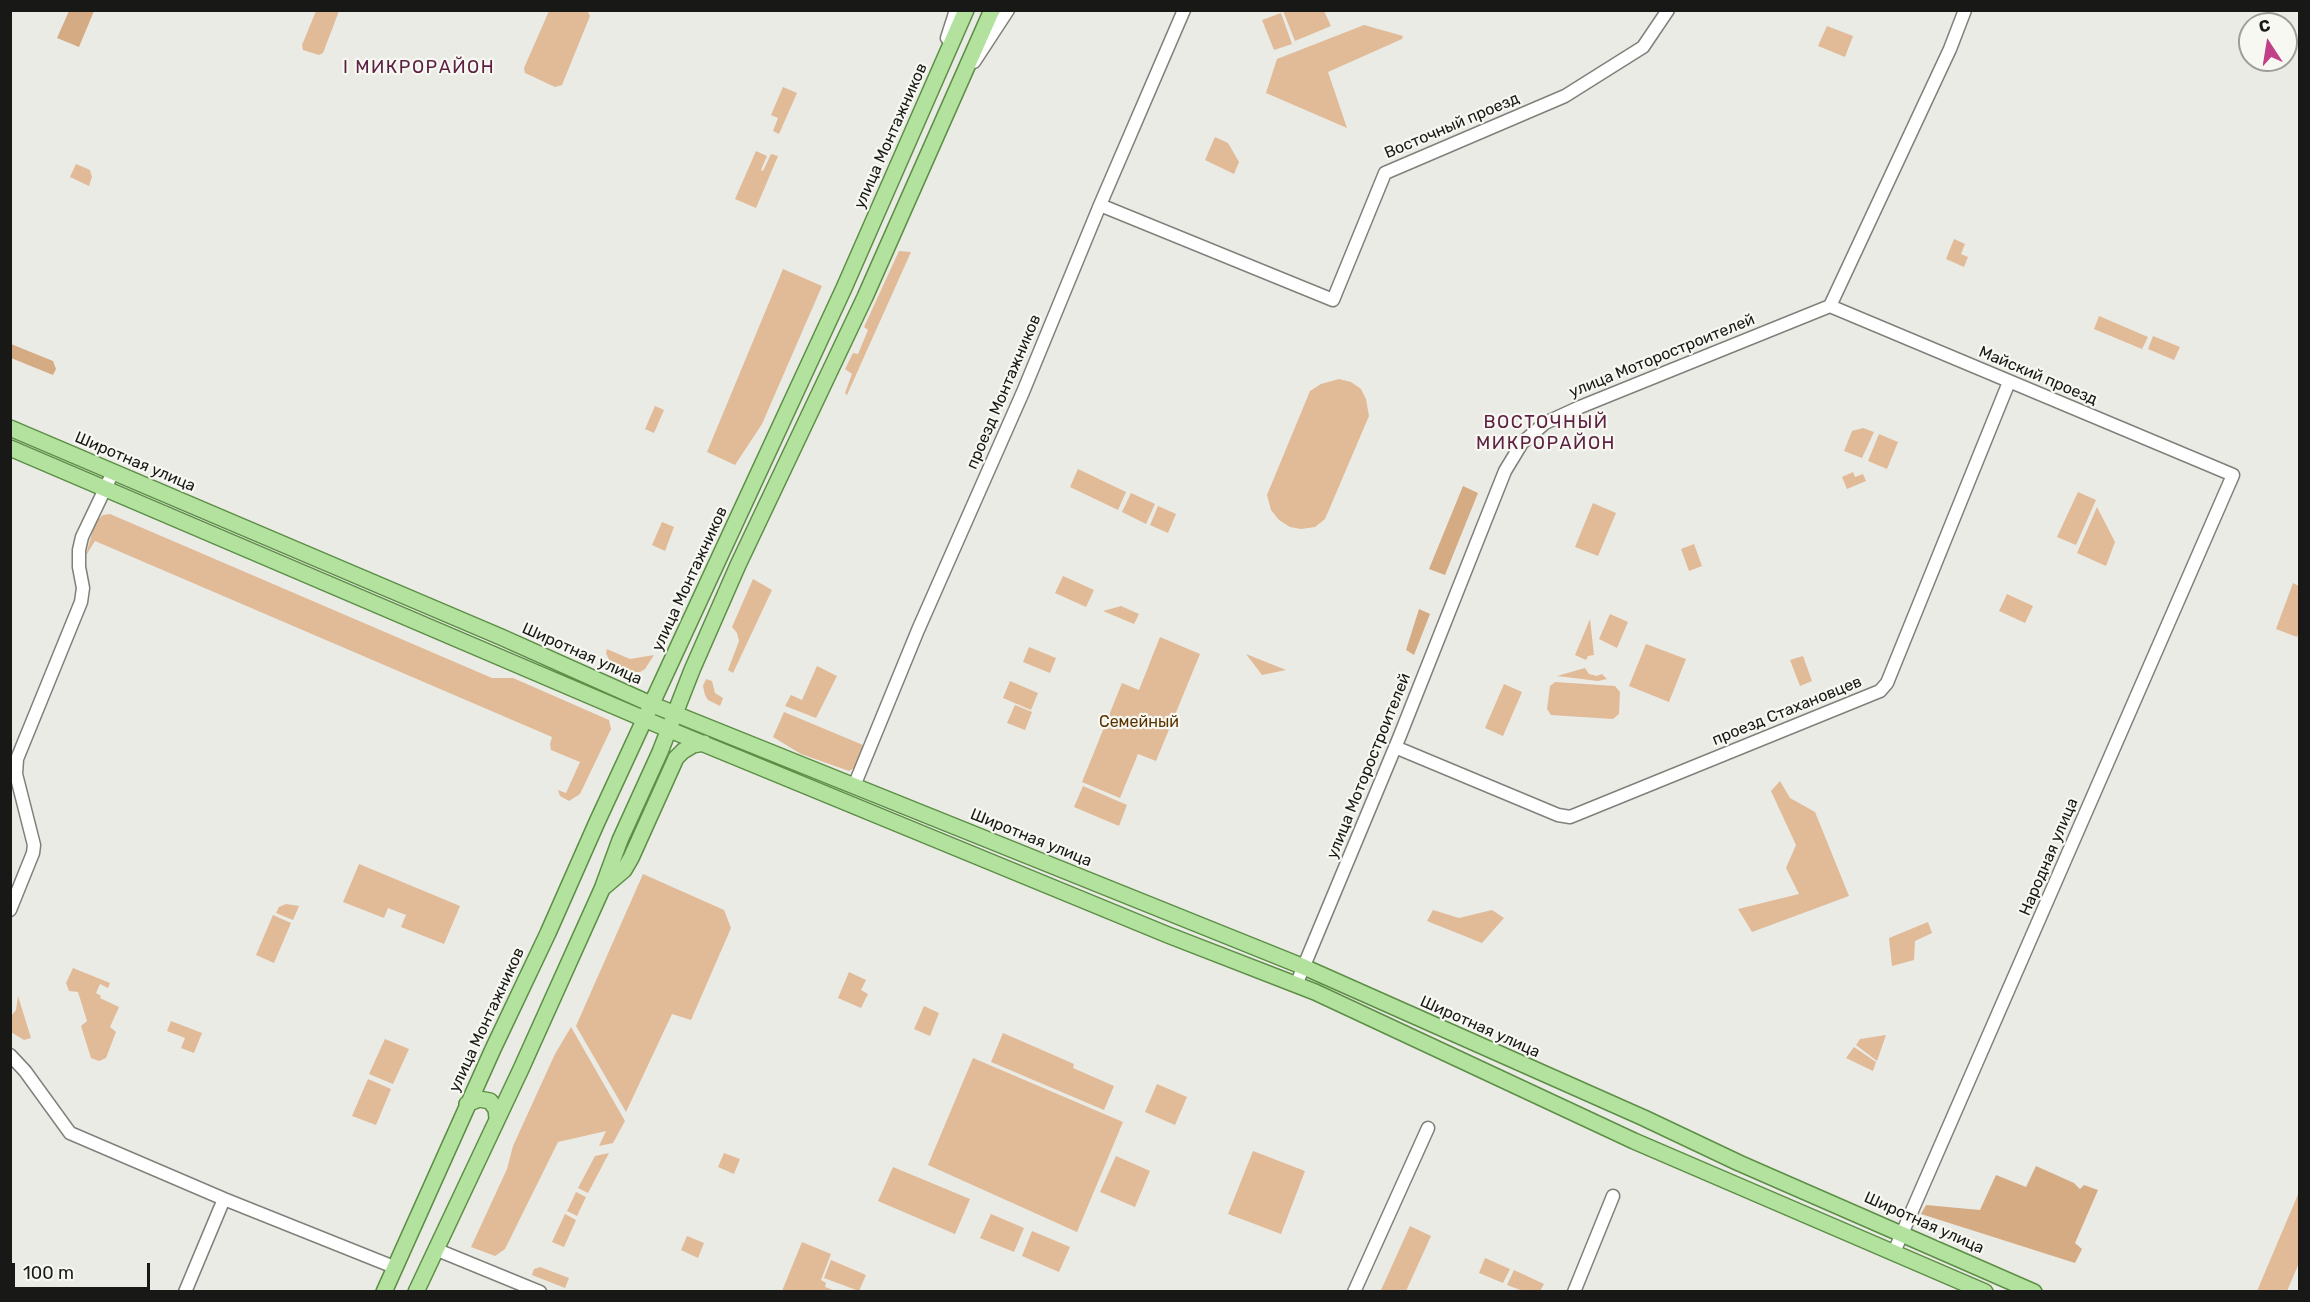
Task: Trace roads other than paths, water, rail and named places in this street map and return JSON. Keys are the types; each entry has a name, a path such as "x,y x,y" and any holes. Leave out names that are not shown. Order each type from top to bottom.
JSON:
{"main road":[{"name":"улица Монтажников","path":"384,1292 467,1104 844,288 966,10"},
{"path":"416,1292 602,889 620,840 670,730 692,670 738,565 831,370 992,10"},
{"name":"Широтная улица","path":"10,428 501,637 652,705 1304,967 1644,1118 1739,1163 2034,1292"},
{"name":"Широтная улица","path":"10,448 646,720 1038,882 1296,985 1634,1141 1985,1292"},
{"path":"602,889 624,870 631,858 676,758 693,745 704,743"},
{"path":"995,864 1001,864 1007,859 1008,853 1003,846"},
{"path":"1038,882 1034,877 1034,869 1046,863"},
{"path":"467,1104 479,1099 489,1101 496,1109 497,1118"},
{"path":"1593,1122 1600,1121 1608,1111 1602,1100"},
{"path":"1634,1141 1628,1136 1626,1128 1629,1121 1636,1117 1644,1118"}],"street":[{"path":"920,115 957,10"},
{"path":"964,75 1008,10"},
{"name":"проезд Монтажников","path":"854,786 918,630 1034,367 1100,204 1184,10"},
{"name":"Восточный проезд","path":"1100,204 1333,300 1385,172 1565,96 1643,47 1668,10"},
{"path":"1830,306 1950,49 1965,10"},
{"name":"Майский проезд","path":"1830,306 2233,475"},
{"name":"улица Моторостроителей","path":"1296,985 1395,747 1501,482 1522,443 1545,423 1580,407 1830,306"},
{"name":"проезд Стахановцев","path":"1395,747 1558,815 1570,817 1880,691 1887,683 2009,382"},
{"path":"10,910 33,854 34,845 16,774 17,759 81,602 83,588 79,550 82,537 113,472"},
{"name":"Народная улица","path":"1894,1252 2233,475"},
{"path":"10,1055 25,1071 70,1133 224,1199 394,1267"},
{"path":"1354,1292 1428,1128"},
{"path":"1574,1292 1613,1196"},
{"path":"185,1292 224,1199"},
{"path":"435,1249 540,1292"}],"district":[{"name":"I МИКРОРАЙОН","path":"419,68"},
{"name":"ВОСТОЧНЫЙ МИКРОРАЙОН","path":"1546,433"}],"park label":[{"name":"Семейный","path":"1139,722"}]}
